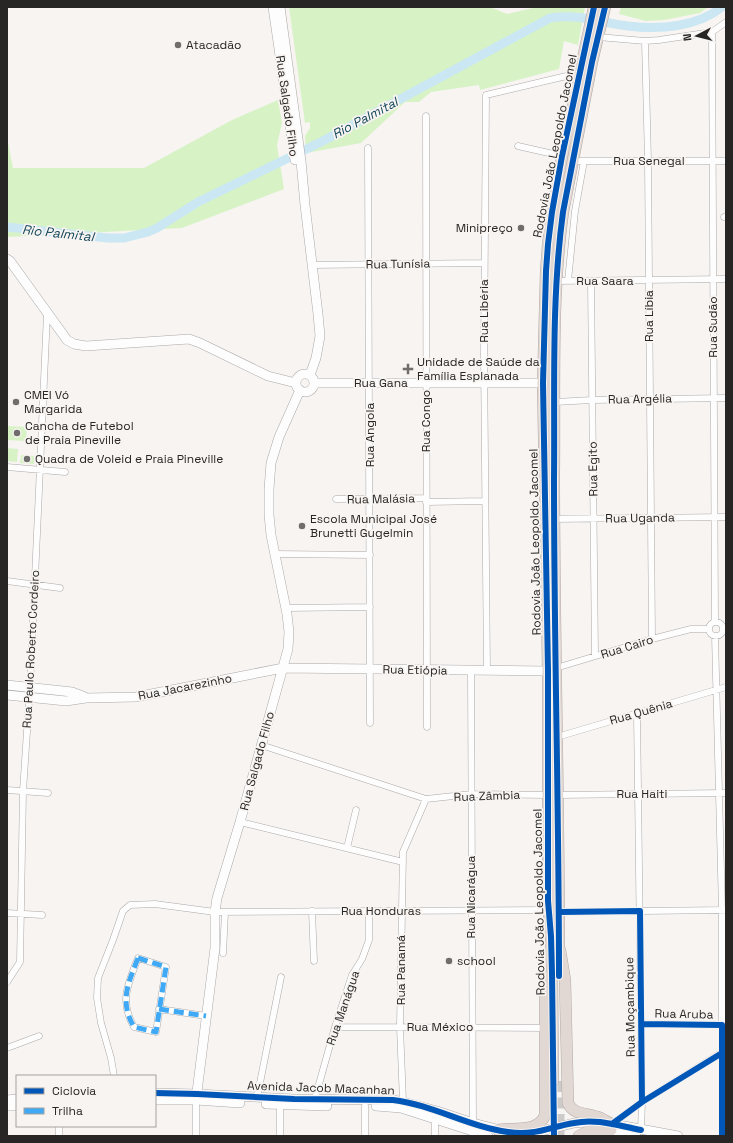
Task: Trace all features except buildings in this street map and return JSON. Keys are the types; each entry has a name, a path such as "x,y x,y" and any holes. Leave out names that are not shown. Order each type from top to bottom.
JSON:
{"highway":[{"name":"Rodovia João Leopoldo Jacomel","path":"553,911 559,941 556,1081 551,936 553,911 552,670 554,333 556,281 561,224 599,10"},
{"name":"Rodovia João Leopoldo Jacomel","path":"553,795 557,737 552,670 543,383 548,244 562,156 580,73 596,30"},
{"path":"543,383 552,392 554,402"},
{"path":"498,1130 533,1127 540,1124 546,1111 544,1028 553,911"},
{"path":"559,941 565,980 568,1103 570,1108 575,1111 597,1116 611,1127"},
{"path":"580,1136 590,1131 611,1127"}],"main road":[{"name":"Rua Salgado Filho","path":"273,7 295,138"},
{"name":"Rua Salgado Filho","path":"280,7 320,336 312,379"},
{"path":"7,260 10,261 67,340 74,344 86,346 189,339 200,342 268,376 298,386 305,392 313,388 312,379 305,374 301,375 298,378 298,386"},
{"name":"Rua Gana","path":"312,379 369,383 543,383"},
{"name":"Rua Salgado Filho","path":"197,1097 215,948 215,912 217,898 240,822 288,649 289,632 286,608 274,554 269,515 271,463 279,436 298,386"},
{"name":"Rua Etiópia","path":"283,668 472,671 552,670"},
{"name":"Rua Jacarezinho","path":"7,695 66,701 86,698 136,697 283,668"},
{"name":"Rua Jacarezinho","path":"7,685 72,692 86,698"},
{"name":"Avenida Jacob Macanhan","path":"156,1093 280,1105 403,1102 488,1136"},
{"name":"Avenida Jacob Macanhan","path":"156,1100 197,1097 257,1098 401,1108 508,1132 528,1133 554,1131"},
{"path":"544,1136 554,1131 570,1128 598,1126 611,1127 638,1133 678,1136"}],"street":[{"path":"596,30 645,41 712,32 725,23"},
{"name":"Rua Sudão","path":"712,32 712,279 715,621"},
{"name":"Rua Líbia","path":"645,41 648,161 652,639"},
{"name":"Rua Libéria","path":"487,671 484,263 486,95 580,73"},
{"name":"Rua Congo","path":"426,116 427,727"},
{"path":"518,146 562,156"},
{"name":"Rua Angola","path":"368,148 370,723"},
{"name":"Rua Senegal","path":"572,161 726,161"},
{"path":"568,281 575,211 584,161"},
{"name":"Rua Tunísia","path":"312,265 484,263"},
{"name":"Rua Saara","path":"556,281 726,279"},
{"name":"Rua Egito","path":"591,281 595,656"},
{"name":"Rua Paulo Roberto Cordeiro","path":"7,982 9,974 20,962 24,791 47,312"},
{"name":"Rua Argélia","path":"554,402 726,398"},
{"path":"7,467 65,472"},
{"name":"Rua Malásia","path":"336,499 485,502"},
{"name":"Rua Uganda","path":"554,519 726,517"},
{"path":"274,554 370,555"},
{"path":"7,581 60,588"},
{"path":"286,608 370,607"},
{"path":"715,621 724,623 722,633 715,636 710,634 708,629 710,624 715,621"},
{"name":"Rua Cairo","path":"552,670 652,639 691,629 708,629"},
{"path":"715,636 724,910 724,1051 722,1136"},
{"name":"Rua Nicarágua","path":"472,671 471,910 473,1123"},
{"name":"Rua Quênia","path":"557,737 726,687"},
{"name":"Rua Moçambique","path":"637,713 642,1024 642,1102 638,1133"},
{"path":"261,745 426,799 403,852 401,911"},
{"path":"7,790 48,793"},
{"name":"Rua Haiti","path":"553,795 726,793"},
{"name":"Rua Zâmbia","path":"426,799 472,794 553,795"},
{"path":"347,848 356,810"},
{"path":"240,822 403,862"},
{"name":"Rua Honduras","path":"114,1075 111,1058 101,1023 97,998 98,978 123,911 130,905 155,904 215,912 724,910"},
{"path":"312,911 314,961"},
{"name":"Rua Manágua","path":"314,1103 335,1027 352,976 362,959 369,940 369,911"},
{"name":"Rua Panamá","path":"401,911 400,1027 403,1102"},
{"path":"223,953 225,912"},
{"path":"7,913 42,915"},
{"path":"138,958 166,967 159,1009 156,1032 134,1027 131,1022 125,995 138,958"},
{"path":"257,1098 281,976"},
{"path":"159,1009 206,1016"},
{"name":"Rua Aruba","path":"642,1024 724,1025"},
{"name":"Rua México","path":"335,1027 544,1028"},
{"path":"7,1048 39,1036"},
{"path":"611,1127 642,1102 724,1051"},
{"name":"Rua Salgado Filho","path":"196,1136 197,1097"},
{"path":"280,1105 280,1136"},
{"path":"365,1106 365,1136"},
{"path":"435,1136 436,1115"}],"green space":[{"path":"289,7 490,7 507,14 537,7 585,7 578,45 564,41 559,69 480,90 479,85 431,92 419,102 405,102 361,143 306,153 305,136 310,128 310,122 305,123"},
{"path":"621,7 708,7 700,13 664,20 646,21 619,14"},
{"path":"278,100 282,123 277,145 284,189 182,228 7,237 7,137 13,168 144,168 232,120"},
{"name":"Cancha de Futebol de Praia Pineville","path":"7,426 27,427 26,441 7,440"},
{"path":"7,448 18,449 17,462 7,461"},
{"name":"Quadra de Voleid e Praia Pineville","path":"21,455 34,456 34,464 20,463"}],"waterway":[{"name":"Rio Palmital","path":"7,227 108,238 124,238 148,232 157,228 198,202 321,142 550,18 570,17 618,25 653,28 678,26 690,23 712,14 722,7"}],"tunnel":[{"path":"559,1081 559,1136"}],"marked path":[{"path":"138,958 166,967 156,1032 134,1027 129,1018 126,1001 128,984 138,958"},
{"path":"159,1009 206,1016"}],"cycle path":[{"path":"554,1136 552,973 548,901 548,671 543,383 546,271 552,212 562,156 594,7"},
{"path":"559,976 554,480 555,312 559,245 563,212 592,62 605,7"},
{"path":"559,912 640,911 642,1102"},
{"path":"642,1024 722,1025 722,1136"},
{"path":"612,1124 642,1102 722,1053"},
{"path":"156,1093 294,1099 393,1100 422,1106 479,1126 518,1133 535,1132 574,1123 591,1121 641,1130"}],"place":[{"name":"Atacadão","path":"178,45"},
{"name":"Minipreço","path":"521,228"},
{"name":"Unidade de Saúde da Família Esplanada","path":"408,369"},
{"name":"CMEI Vó Margarida","path":"16,402"},
{"name":"Cancha de Futebol de Praia Pineville","path":"17,433"},
{"name":"Quadra de Voleid e Praia Pineville","path":"27,459"},
{"name":"Escola Municipal José Brunetti Gugelmin","path":"302,526"},
{"name":"school","path":"449,961"}]}
